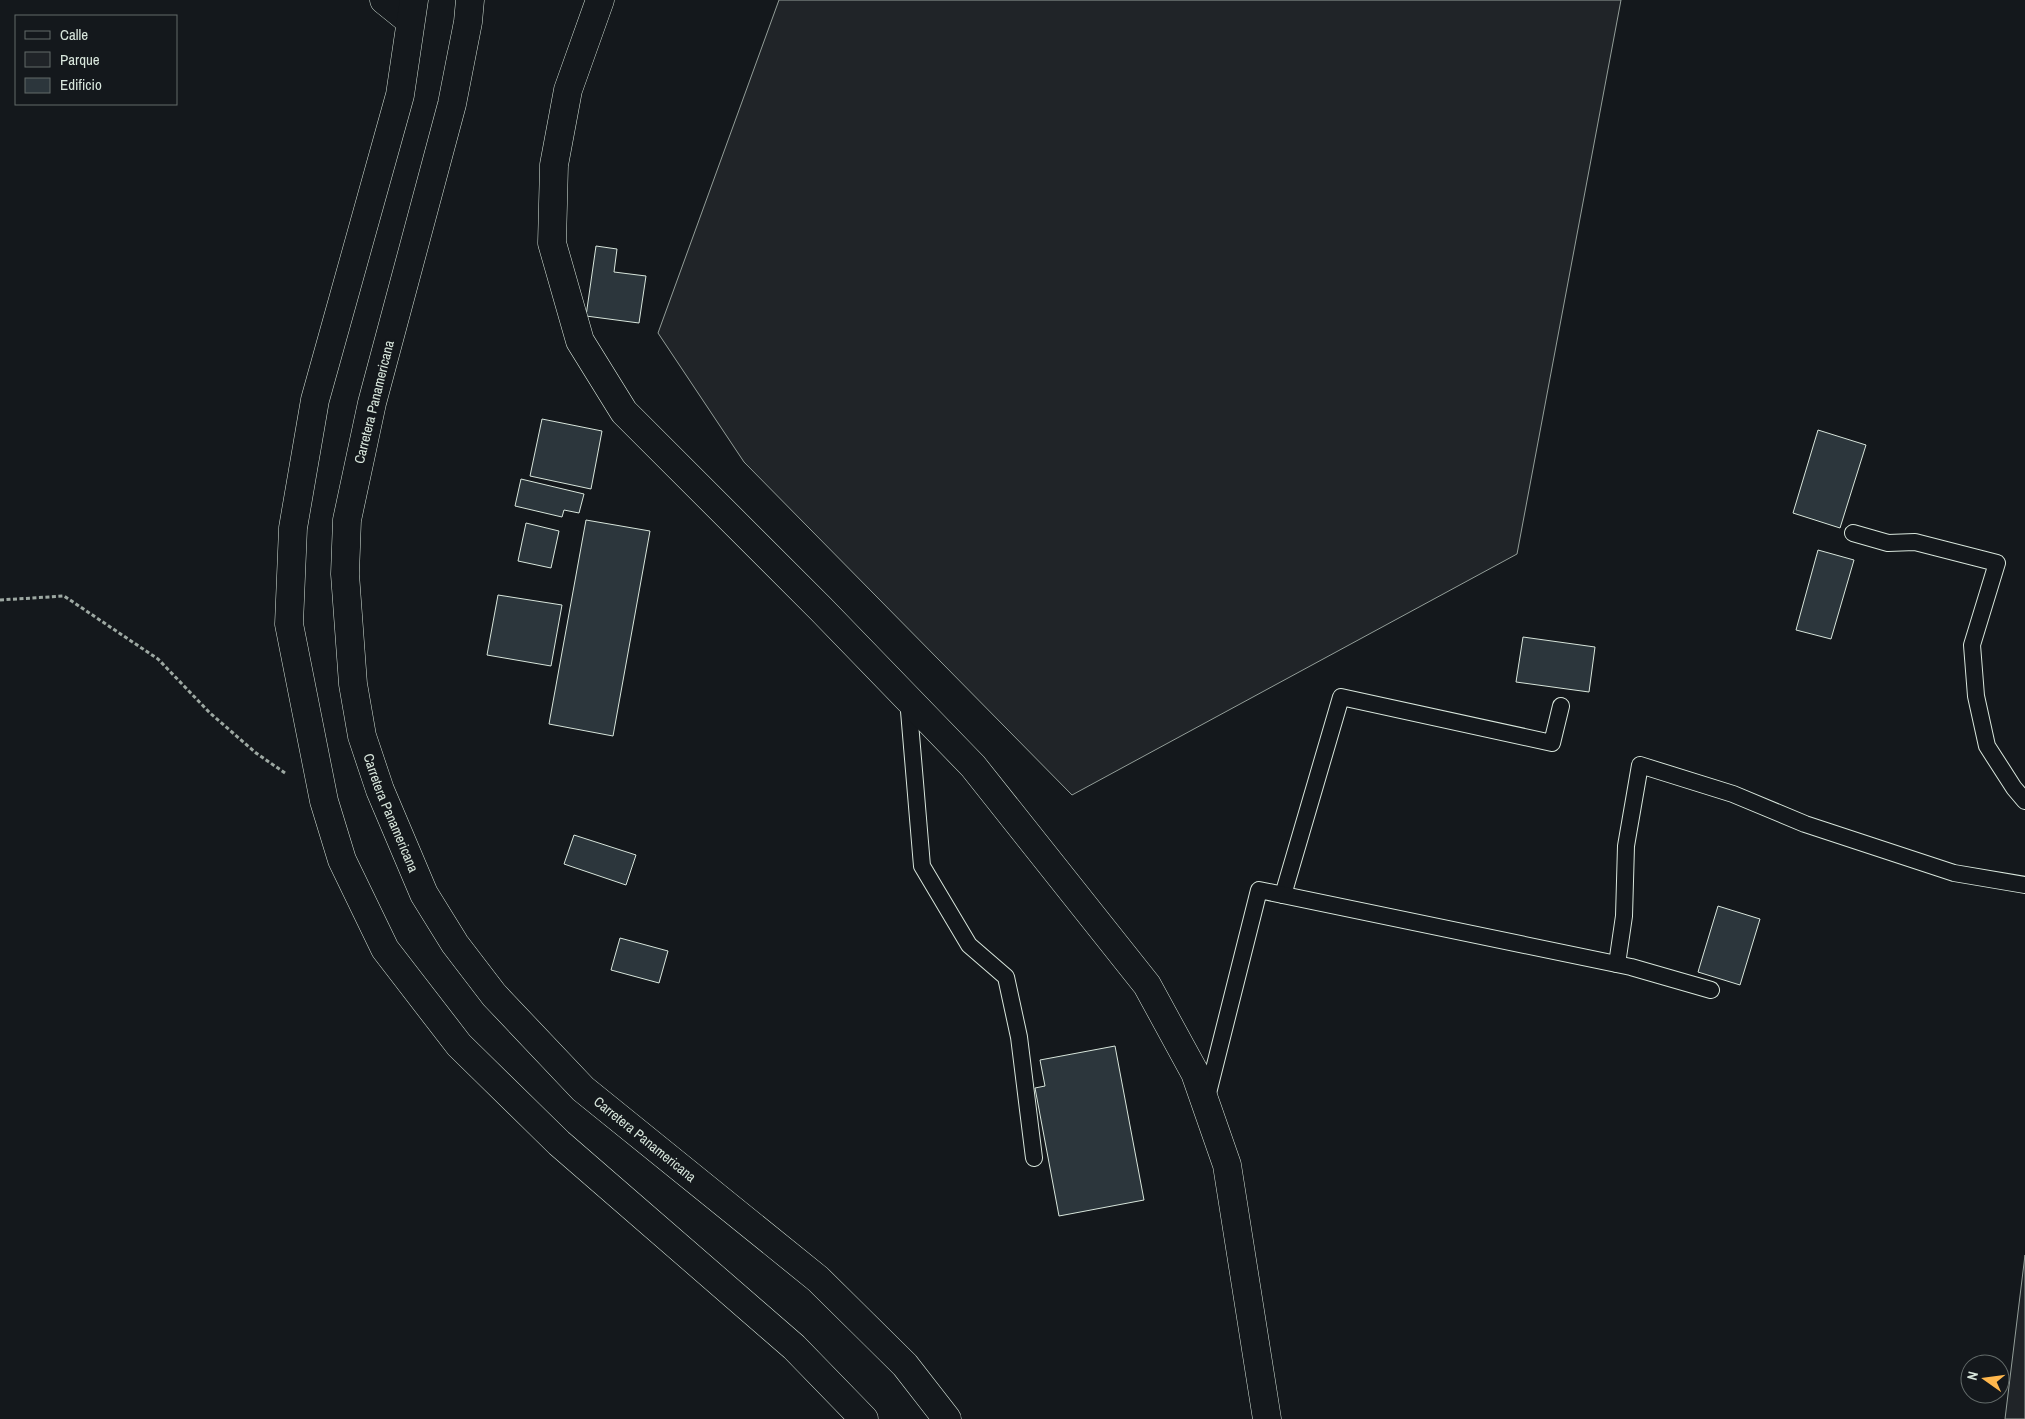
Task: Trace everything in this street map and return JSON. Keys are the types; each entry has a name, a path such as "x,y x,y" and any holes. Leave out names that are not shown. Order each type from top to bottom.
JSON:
{"main road":[{"path":"384,0 412,11 400,95 315,400 293,528 289,624 324,801 342,860 385,948 459,1045 559,1143 794,1348 864,1419"},
{"name":"Carretera Panamericana","path":"470,0 468,22 452,104 372,403 347,520 345,574 353,684 362,736 371,763 401,843 424,894 455,944 494,995 583,1089 818,1279 905,1365 947,1419"},
{"path":"600,0 568,90 554,165 552,243 580,341 624,412 973,766 1147,985 1195,1072 1227,1165 1267,1419"}],"lane":[{"path":"1853,533 1888,543 1915,542 1997,563 1972,645 1976,696 1987,746 2014,788 2025,801"},
{"path":"1283,894 1341,696 1552,743 1562,706"},
{"path":"908,699 922,866 969,945 1006,977 1019,1037 1034,1158"},
{"path":"1616,964 1624,916 1626,846 1640,765 1733,794 1805,824 1954,873 2025,885"},
{"path":"1206,1104 1259,890 1616,964 1711,990"}],"path":[{"path":"0,600 64,596 158,660 210,713 256,753 324,801"}],"green space":[{"path":"779,0 1621,0 1517,554 1072,795 744,462 658,333"},
{"path":"2025,1255 2025,1419 2005,1419 2007,1404 2010,1404 2010,1378"}],"building":[{"path":"596,246 617,249 614,272 646,276 639,323 586,316"},
{"path":"542,419 602,431 591,489 530,476"},
{"path":"1818,430 1866,445 1840,528 1793,513"},
{"path":"521,479 584,494 579,513 564,510 562,517 515,506"},
{"path":"586,520 650,531 613,736 549,724"},
{"path":"526,523 559,531 551,568 518,561"},
{"path":"1818,550 1854,560 1831,639 1796,630"},
{"path":"498,595 562,605 551,666 487,655"},
{"path":"1523,637 1595,647 1589,692 1516,682"},
{"path":"574,835 636,855 626,885 564,864"},
{"path":"1718,906 1760,919 1740,985 1698,972"},
{"path":"620,938 668,951 659,983 611,970"},
{"path":"1115,1046 1144,1200 1059,1216 1035,1088 1045,1086 1040,1060"}]}
